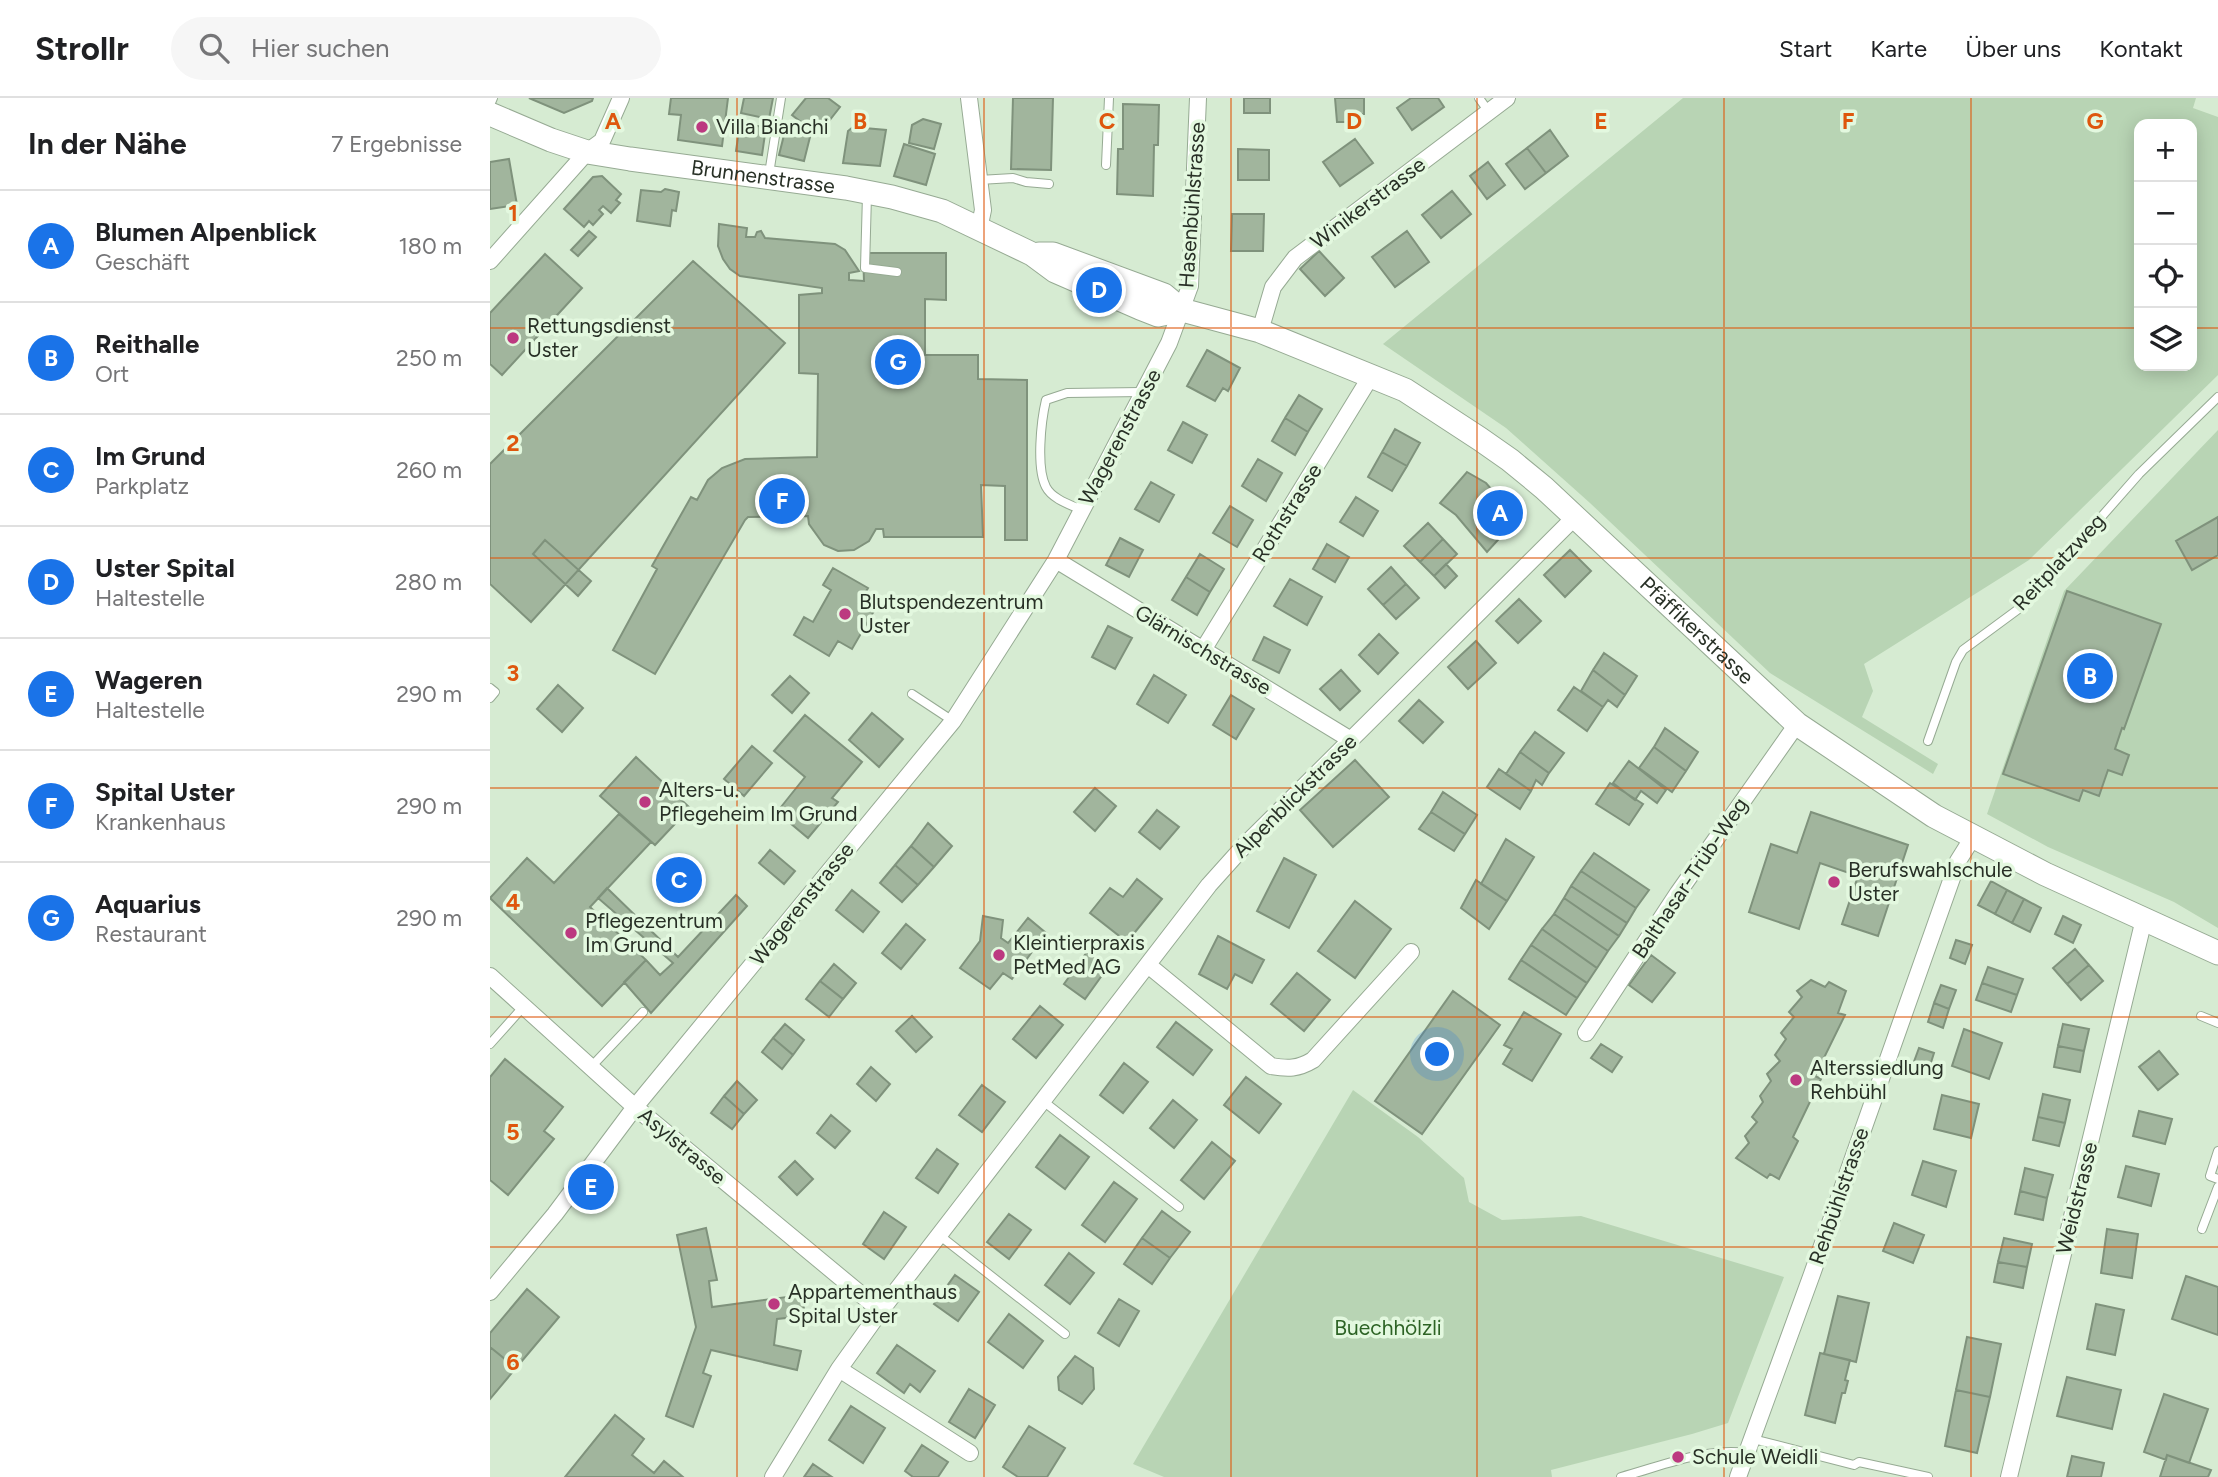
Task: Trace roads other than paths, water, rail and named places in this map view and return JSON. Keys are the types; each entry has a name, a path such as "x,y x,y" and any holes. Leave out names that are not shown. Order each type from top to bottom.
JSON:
{"main road":[{"name":"Brunnenstrasse","path":"490,114 587,152 867,192 942,211 1032,254 1055,271 1140,308 1158,314 1182,310"},
{"name":"Pfäffikerstrasse","path":"1182,310 1259,331 1405,390 1510,460 1797,724 1934,816 2045,874 2218,953"}],"street":[{"path":"490,261 587,152 602,141 621,98"},
{"path":"970,98 983,210 979,229"},
{"name":"Hasenbühlstrasse","path":"1182,310 1190,286 1198,98"},
{"name":"Winikerstrasse","path":"1259,331 1273,287 1295,258 1507,98"},
{"name":"Wagerenstrasse","path":"490,1292 555,1214 635,1107 953,721 1056,560 1145,392 1182,310"},
{"name":"Rothstrasse","path":"1203,650 1371,376"},
{"name":"Alpenblickstrasse","path":"773,1477 839,1369 881,1311 1209,885 1244,846 1575,517"},
{"name":"Glärnischstrasse","path":"1056,560 1351,740"},
{"name":"Balthasar-Trüb-Weg","path":"1586,1034 1678,893 1797,724"},
{"name":"Rehbühlstrasse","path":"1738,1477 1958,861 1973,837"},
{"name":"Weidstrasse","path":"2009,1477 2144,919"},
{"path":"1148,965 1271,1066 1289,1069 1302,1067 1313,1060 1411,952"},
{"name":"Asylstrasse","path":"490,976 635,1107 881,1311"},
{"path":"839,1369 970,1453"}],"lane":[{"path":"490,105 493,98"},
{"path":"768,177 781,98"},
{"path":"1107,165 1109,98"},
{"path":"1479,98 1489,112"},
{"path":"979,180 1013,178 1049,184"},
{"path":"867,192 865,268 897,272"},
{"path":"1082,510 1057,498 1046,488 1041,470 1042,416 1046,400 1067,393 1145,392"},
{"name":"Reitplatzweg","path":"1928,741 1956,662 1963,650 2024,605 2139,474 2218,397"},
{"path":"490,688 495,692 490,698"},
{"path":"912,694 953,721"},
{"path":"490,1044 524,1006"},
{"path":"591,1067 643,1012"},
{"path":"2201,1016 2218,1023"},
{"path":"1043,1101 1178,1207"},
{"path":"2218,1151 2210,1176 2218,1179"},
{"path":"2202,1228 2218,1188"},
{"path":"939,1235 1065,1334"},
{"path":"1621,1477 1707,1453 1750,1446 1854,1465 1859,1462 1928,1477"}],"place":[{"name":"Villa Bianchi","path":"702,127"},
{"name":"Uster Spital","path":"1099,290"},
{"name":"Rettungsdienst Uster","path":"513,338"},
{"name":"Aquarius","path":"898,362"},
{"name":"Spital Uster","path":"782,501"},
{"name":"Blumen Alpenblick","path":"1500,513"},
{"name":"Blutspendezentrum Uster","path":"845,614"},
{"name":"Reithalle","path":"2090,676"},
{"name":"Alters-u. Pflegeheim Im Grund","path":"645,802"},
{"name":"Im Grund","path":"679,880"},
{"name":"Berufswahlschule Uster","path":"1834,882"},
{"name":"Pflegezentrum Im Grund","path":"571,933"},
{"name":"Kleintierpraxis PetMed AG","path":"999,955"},
{"name":"Alterssiedlung Rehbühl","path":"1796,1080"},
{"name":"Wageren","path":"591,1187"},
{"name":"Appartementhaus Spital Uster","path":"774,1304"},
{"name":"Schule Weidli","path":"1678,1457"}],"park label":[{"name":"Buechhölzli","path":"1388,1328"}]}
